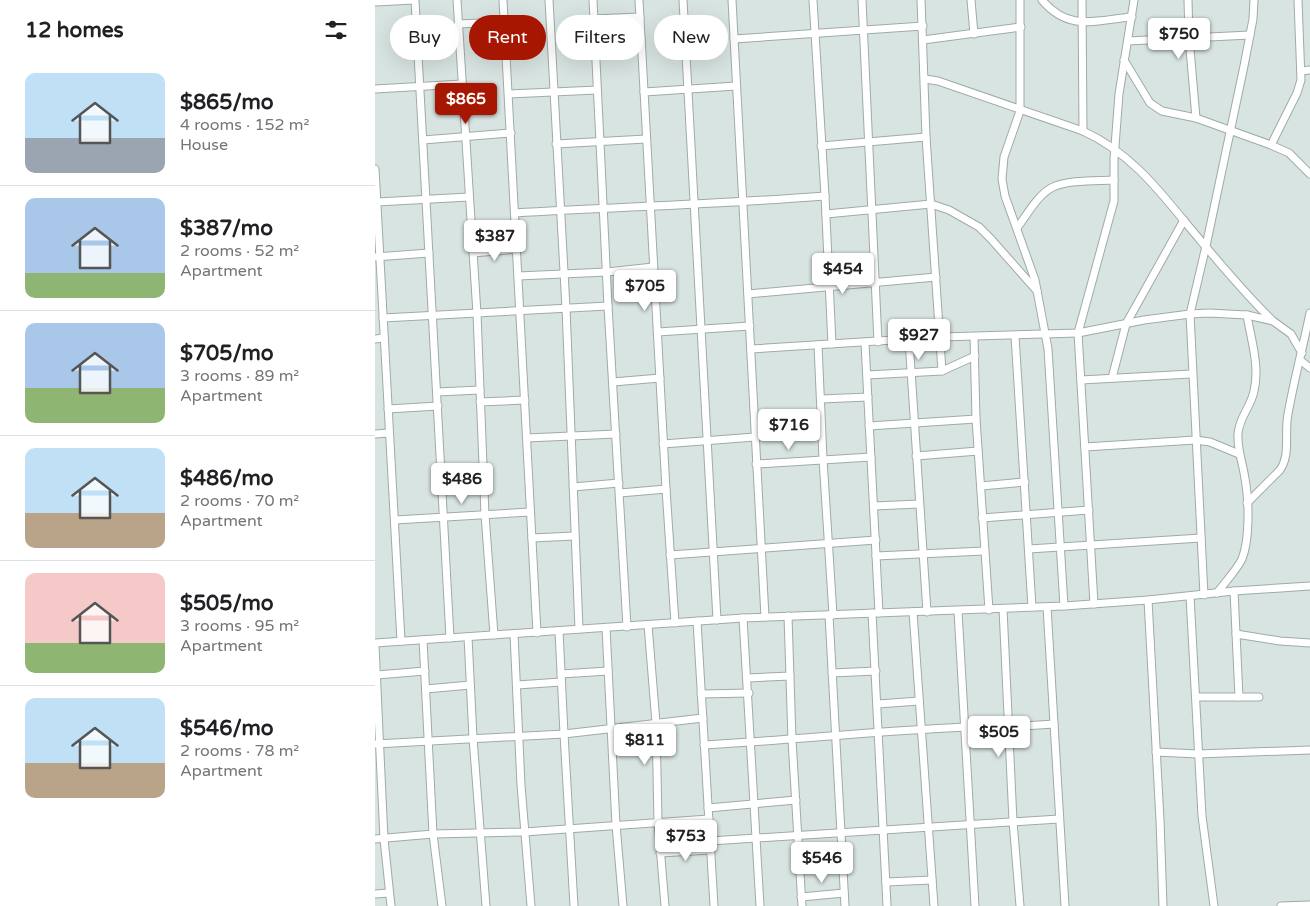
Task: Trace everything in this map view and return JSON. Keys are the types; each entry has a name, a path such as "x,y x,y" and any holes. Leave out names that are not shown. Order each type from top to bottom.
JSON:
{"street":[{"path":"375,2 415,0 450,638"},
{"path":"457,0 458,15"},
{"path":"503,0 504,15"},
{"path":"549,0 566,308 579,630"},
{"path":"593,0 594,15"},
{"path":"639,0 640,15"},
{"path":"683,0 717,620"},
{"path":"732,0 765,617"},
{"path":"813,0 832,344"},
{"path":"862,0 878,342"},
{"path":"921,0 926,138 942,370"},
{"path":"971,0 974,34"},
{"path":"1020,0 1020,111 1004,157 1002,169 1003,187 1037,292 1048,349 1064,606"},
{"path":"1042,0 1055,13 1069,20 1081,22 1132,17"},
{"path":"1082,0 1083,132"},
{"path":"1094,604 1078,332 1115,201 1114,148 1121,78 1134,0"},
{"path":"1188,0 1195,118"},
{"path":"1204,595 1191,374 1190,314 1250,35 1254,0"},
{"path":"1271,145 1300,86 1298,0"},
{"path":"469,24 459,24 461,84 477,314 485,515 494,635"},
{"path":"734,39 923,26"},
{"path":"923,40 1021,27"},
{"path":"1128,41 1250,35"},
{"path":"507,60 537,632"},
{"path":"596,60 627,627"},
{"path":"642,60 663,444 675,623"},
{"path":"1124,60 1150,103 1155,107 1162,111 1195,118 1271,145 1289,153 1310,174"},
{"path":"1301,71 1310,70"},
{"path":"925,79 938,81 1083,132 1114,148 1151,181 1249,297 1273,321 1291,334 1301,356 1310,368"},
{"path":"375,89 461,84"},
{"path":"644,92 737,86"},
{"path":"509,94 597,90"},
{"path":"423,140 511,133"},
{"path":"821,146 926,138"},
{"path":"556,144 646,139"},
{"path":"375,169 377,257 383,318 401,641"},
{"path":"1017,228 1042,195 1052,187 1069,183 1114,180"},
{"path":"515,213 743,202 825,196"},
{"path":"377,202 469,197"},
{"path":"825,214 931,204 949,210 979,227 991,238 1037,292"},
{"path":"1112,378 1126,324 1184,220"},
{"path":"473,252 517,250"},
{"path":"377,257 429,253"},
{"path":"518,276 607,272 653,267"},
{"path":"748,294 936,276"},
{"path":"383,318 608,306"},
{"path":"1247,503 1284,464 1286,423 1310,313"},
{"path":"751,349 1078,332 1190,314 1247,315 1273,321"},
{"path":"1217,593 1238,566 1245,550 1247,503 1245,478 1239,454 1239,426 1251,401 1256,379 1255,358 1247,315"},
{"path":"658,332 750,326"},
{"path":"1015,336 1032,607"},
{"path":"975,337 976,420 989,610"},
{"path":"375,339 384,338"},
{"path":"909,340 927,612"},
{"path":"865,343 876,540 876,671 887,906"},
{"path":"818,345 835,736 845,906"},
{"path":"867,375 942,370 975,356"},
{"path":"1081,380 1191,374"},
{"path":"613,382 660,378"},
{"path":"437,392 480,390"},
{"path":"821,399 868,397"},
{"path":"480,402 525,400"},
{"path":"388,409 438,406"},
{"path":"869,426 976,420"},
{"path":"375,434 389,433"},
{"path":"527,438 616,434"},
{"path":"663,444 755,437"},
{"path":"1085,447 1195,440 1210,442 1239,454"},
{"path":"916,456 978,451"},
{"path":"757,464 871,457"},
{"path":"441,478 483,475"},
{"path":"981,486 1025,482"},
{"path":"573,487 619,483"},
{"path":"620,493 666,490"},
{"path":"874,506 919,504"},
{"path":"982,518 1089,510"},
{"path":"395,520 530,512"},
{"path":"532,538 574,536"},
{"path":"1029,549 1201,538"},
{"path":"670,555 876,540"},
{"path":"876,556 922,552 984,551"},
{"path":"391,906 383,838 377,744 375,644 743,618 1064,606 1310,586"},
{"path":"1234,591 1239,697"},
{"path":"1190,596 1202,816 1214,906"},
{"path":"1148,600 1163,906"},
{"path":"1047,607 1065,906"},
{"path":"1003,609 1013,821 1020,906"},
{"path":"958,611 975,906"},
{"path":"913,612 934,906"},
{"path":"788,616 792,740 802,906"},
{"path":"743,618 761,906"},
{"path":"697,621 714,906"},
{"path":"649,625 655,723 657,822 665,906"},
{"path":"606,628 610,728 623,906"},
{"path":"559,631 563,734 574,906"},
{"path":"515,634 524,832 531,906"},
{"path":"1236,634 1280,641 1310,643"},
{"path":"468,637 473,738 486,906"},
{"path":"423,640 433,834 442,906"},
{"path":"377,675 425,671"},
{"path":"517,685 608,671"},
{"path":"832,673 876,671"},
{"path":"748,678 790,676"},
{"path":"426,689 470,685"},
{"path":"701,694 749,693"},
{"path":"1197,697 1259,696"},
{"path":"878,704 919,701"},
{"path":"377,744 563,734 703,718"},
{"path":"1009,727 1054,724"},
{"path":"704,745 792,740 879,731 965,727"},
{"path":"1156,752 1198,754 1310,750"},
{"path":"708,808 796,800"},
{"path":"375,839 433,834 524,832 709,819"},
{"path":"710,840 1059,819"},
{"path":"661,853 711,850"},
{"path":"886,882 932,880"},
{"path":"801,897 844,893"},
{"path":"375,894 389,894"},
{"path":"1281,906 1310,905"}]}
